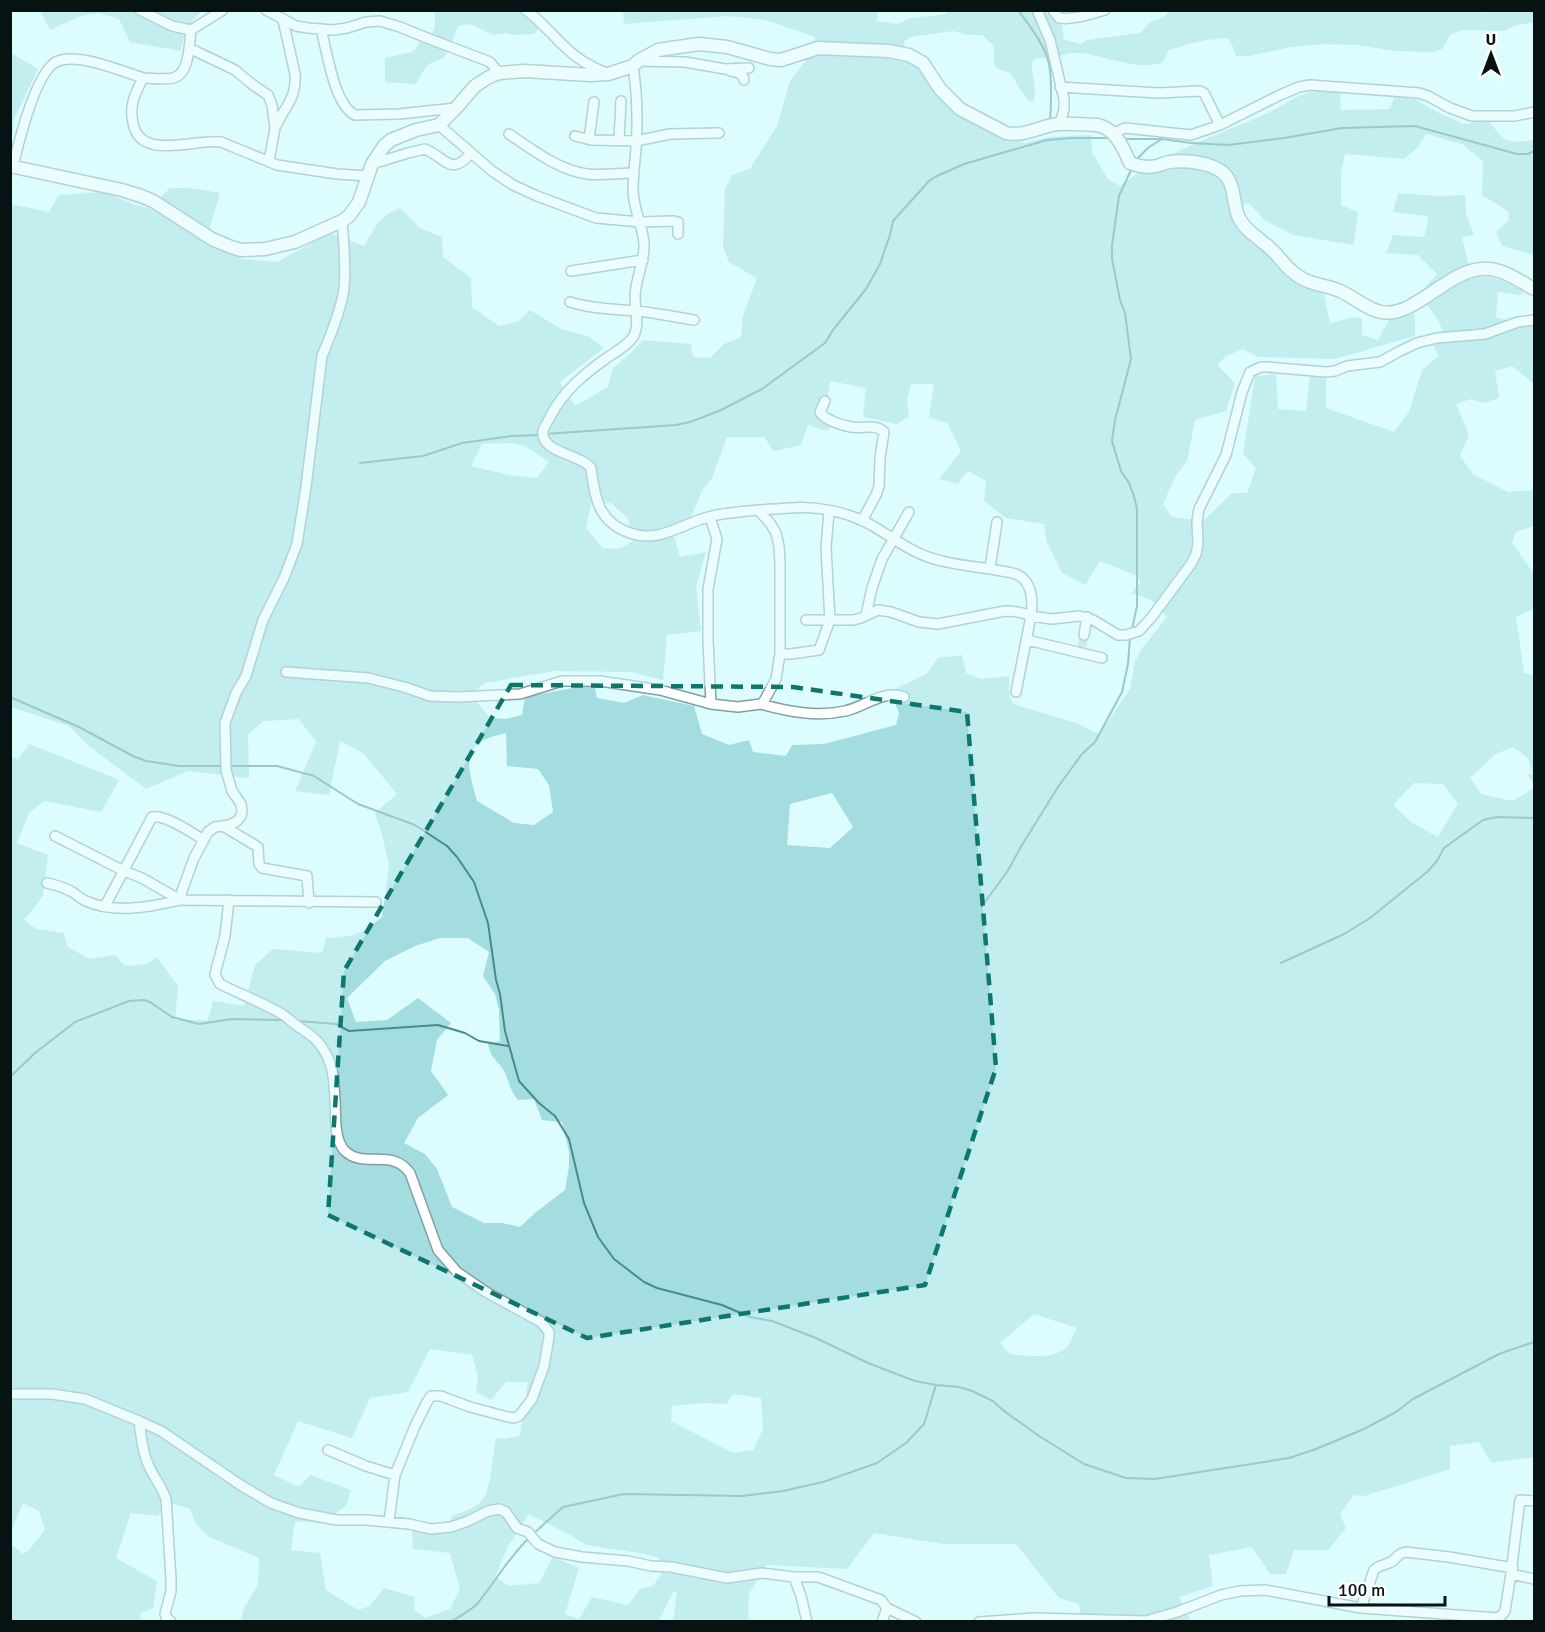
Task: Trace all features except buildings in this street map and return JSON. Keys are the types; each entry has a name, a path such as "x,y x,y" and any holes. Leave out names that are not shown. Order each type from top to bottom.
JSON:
{"street":[{"path":"140,10 172,26 191,30 223,10"},
{"path":"266,10 296,26 321,29 347,28 366,22 380,21 490,62 499,72"},
{"path":"526,10 537,18 567,50 592,68 608,74"},
{"path":"1037,10 1050,40 1064,99 1064,109 1053,126"},
{"path":"1053,10 1059,18 1064,19 1073,19 1105,10"},
{"path":"274,128 283,110 291,101 296,82 283,20"},
{"path":"321,29 335,85 344,106 351,112 355,114 399,114 456,108"},
{"path":"191,30 185,67 176,77 143,78 97,63 72,59 59,60 52,64 37,90 24,122 12,166 141,196 153,201 212,239 241,250 265,249 295,242 349,216 359,202 376,155 391,140 416,130 439,125 475,86 499,72 608,74 636,63 658,50 699,44 727,47 781,60 818,48 888,51 909,55 923,63 940,89 960,109 996,128 1014,134 1025,134 1053,126 1097,125 1114,132 1135,165 1156,166 1165,162 1179,161 1213,167 1224,173 1230,183 1238,218 1273,250 1292,272 1306,281 1341,291 1379,311 1401,311 1462,274 1475,270 1489,269 1502,272 1534,289"},
{"path":"189,48 228,66 265,92 272,105 274,128 268,161"},
{"path":"636,63 685,62 725,69 740,74 744,80"},
{"path":"636,63 633,198 644,245 643,260 635,292 635,334 629,342 570,388 556,406 543,433 547,444 589,465 596,501 603,515 612,525 631,534 656,537 710,517 738,511 815,508 862,521 924,556 1019,575 1033,597 1016,692"},
{"path":"725,69 749,68"},
{"path":"143,78 134,95 131,111 134,129 145,141 167,146 204,141 221,142 277,165 337,174 370,170 408,153 425,149 454,165 463,163 471,153"},
{"path":"1114,132 1125,128 1191,135 1220,126 1280,95 1310,85 1419,93 1472,116 1515,116 1534,112"},
{"path":"1060,87 1158,93 1200,90 1204,93 1220,126"},
{"path":"619,140 621,101"},
{"path":"589,139 594,102"},
{"path":"439,125 492,171 513,185 537,196 596,218 640,222 678,222 678,234"},
{"path":"575,136 589,139 636,141 670,134 718,133"},
{"path":"509,134 543,157 567,168 587,174 634,173"},
{"path":"180,900 194,858 211,829 237,821 241,816 241,804 232,791 225,767 225,723 236,693 246,676 263,620 284,578 297,544 322,356 344,288 342,221"},
{"path":"571,271 643,260"},
{"path":"570,302 585,306 694,320"},
{"path":"806,620 853,620 872,611 882,610 919,622 938,624 1005,611 1022,612 1031,616 1052,619 1078,616 1093,620 1118,635 1126,636 1139,631 1191,564 1198,544 1199,509 1226,455 1239,403 1250,372 1269,366 1326,372 1353,365 1372,364 1417,343 1437,338 1485,334 1518,322 1534,320"},
{"path":"825,401 820,412 821,416 826,419 852,427 872,426 884,432 879,486 862,521"},
{"path":"759,511 776,533 780,564 780,654 776,679 761,704"},
{"path":"780,654 819,650 830,620 825,548 829,511"},
{"path":"866,615 879,567 909,512"},
{"path":"710,517 717,540 708,589 711,704"},
{"path":"990,568 997,522"},
{"path":"1084,635 1087,618"},
{"path":"1027,640 1081,650 1102,658"},
{"path":"286,672 368,678 430,696 458,697 520,694 562,681 600,681 660,690 711,704 738,707 761,704 797,713 847,711 864,705 870,700 890,695 904,697"},
{"path":"105,906 154,816 167,820 204,840"},
{"path":"223,826 258,847 258,864 262,868 307,876 309,903"},
{"path":"55,836 142,878 180,900"},
{"path":"47,883 72,892 84,900 105,906 145,907 180,900 376,902"},
{"path":"230,900 216,979 220,984 286,1016 323,1047 334,1080 338,1138 345,1151 361,1159 402,1163 410,1173 438,1250 458,1272 486,1292 542,1322 549,1332 544,1366 532,1399 519,1416 508,1417 470,1407 441,1396 432,1396 426,1402 395,1475 388,1522"},
{"path":"10,1394 52,1394 85,1399 139,1421 161,1431 271,1503 299,1513 337,1520 367,1520 432,1529 451,1527 488,1510 499,1509 506,1512 517,1528 528,1532 538,1544 555,1552 671,1567 714,1577 736,1578 762,1573 822,1578 881,1600 887,1608 916,1622"},
{"path":"139,1421 147,1462 166,1499 171,1592 165,1614 171,1622"},
{"path":"328,1450 395,1475"},
{"path":"979,1622 1034,1618 1146,1621 1177,1612 1221,1594 1252,1590 1265,1590 1361,1608 1498,1618 1505,1611 1520,1500 1534,1500"},
{"path":"1361,1608 1374,1570 1392,1561 1400,1553 1449,1557 1512,1571 1534,1579"},
{"path":"794,1577 807,1622"},
{"path":"882,1622 887,1608"}],"highlighted area":[{"path":"511,685 793,687 967,712 996,1068 925,1285 587,1338 328,1215 344,971"}],"shaded area":[{"path":"1475,10 1486,13 1496,10 1534,11 1534,22 1513,26 1504,31 1462,30 1450,35 1442,49 1433,52 1394,51 1359,45 1325,44 1236,56 1228,38 1212,39 1175,48 1168,51 1163,62 1154,65 1132,64 1079,53 1038,58 1033,60 1032,65 1035,91 1033,102 1027,99 1010,73 996,68 994,46 982,35 967,35 953,31 911,37 904,41 906,59 921,65 991,131 1025,143 1050,137 1091,135 1092,152 1107,178 1120,186 1170,155 1267,113 1301,95 1315,91 1340,92 1341,110 1390,109 1394,97 1415,99 1464,124 1488,121 1499,134 1512,142 1534,140 1534,255 1502,246 1496,232 1509,220 1508,211 1482,195 1483,161 1462,144 1426,134 1418,147 1404,159 1345,154 1341,174 1341,205 1358,212 1354,245 1293,235 1264,220 1250,204 1245,203 1241,214 1269,251 1318,287 1324,295 1330,323 1354,317 1362,319 1362,335 1378,340 1390,318 1415,314 1415,336 1335,359 1258,357 1243,349 1226,356 1217,365 1235,383 1226,411 1195,420 1187,461 1175,477 1163,504 1172,517 1203,521 1232,493 1247,493 1256,468 1243,454 1255,376 1276,374 1278,409 1306,411 1310,376 1326,377 1326,408 1394,432 1409,412 1422,370 1439,356 1433,345 1444,340 1438,321 1418,295 1437,274 1418,255 1386,253 1393,235 1424,237 1428,222 1427,216 1393,212 1398,193 1437,196 1465,195 1466,214 1474,235 1462,237 1471,276 1494,278 1525,289 1521,295 1498,292 1496,317 1525,326 1534,326 1534,384 1512,366 1495,371 1499,398 1483,403 1471,399 1456,404 1469,435 1460,456 1473,474 1508,492 1534,490 1534,526 1516,532 1512,543 1534,574 1534,609 1516,617 1524,673 1534,676 1534,784 1527,774 1533,774 1528,758 1513,747 1496,754 1470,778 1481,794 1513,801 1534,788 1534,1457 1491,1463 1479,1442 1450,1446 1450,1469 1365,1496 1354,1495 1340,1514 1346,1528 1328,1550 1294,1550 1286,1574 1270,1574 1252,1547 1209,1555 1213,1586 1179,1597 1191,1621 1081,1621 1079,1604 1059,1598 1016,1544 944,1544 874,1533 847,1569 766,1565 749,1594 748,1621 673,1621 677,1592 673,1592 659,1621 241,1621 244,1608 258,1585 259,1558 209,1537 196,1524 190,1509 174,1504 157,1516 131,1513 116,1558 157,1581 153,1608 141,1613 140,1621 11,1621 11,1544 23,1554 45,1530 39,1511 23,1503 11,1531 11,757 18,759 29,744 119,780 101,812 44,801 29,813 17,843 48,855 43,896 24,920 36,929 64,933 67,946 89,959 115,955 125,966 147,964 157,957 178,986 175,1020 208,1020 213,1001 244,1006 255,965 273,949 322,953 326,938 356,934 382,917 389,865 375,813 397,794 363,753 340,741 329,795 295,791 316,742 299,719 263,721 248,735 249,778 188,771 146,789 90,747 69,726 11,707 11,204 49,212 59,195 104,192 135,205 150,208 170,188 190,188 220,193 205,244 243,259 277,262 330,233 364,246 382,219 400,208 420,228 442,237 443,257 471,278 472,307 499,326 519,321 530,310 561,329 588,336 604,348 560,382 575,406 608,387 613,368 643,340 691,344 693,357 710,358 724,344 741,337 743,316 757,278 729,262 723,246 725,189 732,175 750,169 777,126 790,81 808,58 815,37 766,20 728,16 624,24 623,11 878,11 877,21 897,24 911,18 945,14 949,11 1046,11 1062,26 1064,40 1081,44 1087,40 1140,33 1150,22 1163,17 1170,11","holes":["830,381 866,388 863,417 897,424 909,416 907,400 911,384 934,384 929,417 947,423 961,451 939,479 957,484 968,471 986,481 984,501 1006,518 1044,524 1047,543 1062,573 1085,585 1100,561 1135,575 1141,582 1131,593 1152,600 1167,617 1143,647 1135,661 1130,689 1099,734 1076,723 1013,704 1009,694 1009,676 981,679 966,673 962,655 938,658 926,674 890,691 899,713 896,725 824,744 792,745 786,756 753,752 749,740 729,745 702,734 694,706 643,695 624,703 597,698 594,684 525,697 522,715 506,719 490,718 470,694 485,683 554,671 631,672 663,680 667,635 701,631 696,587 706,552 680,557 672,528 690,519 702,491 712,478 727,437 764,437 774,451 801,445 808,425 827,431 834,421 824,417","513,443 525,446 549,462 537,478 509,475 471,466 482,444","611,503 628,519 633,541 619,549 603,548 586,528 591,504","506,733 507,766 538,769 549,785 553,812 534,825 514,823 477,801 469,765 473,749 480,742","1414,783 1443,784 1458,803 1438,837 1412,823 1393,805","832,793 853,827 830,848 787,845 790,804","440,938 468,938 489,952 483,976 495,994 499,1010 500,1041 488,1044 489,1049 503,1069 518,1100 534,1099 542,1120 562,1122 569,1152 565,1190 520,1227 502,1223 484,1223 452,1207 437,1169 425,1154 404,1143 418,1118 448,1095 431,1071 437,1040 451,1023 418,998 387,1020 356,1022 347,998 385,961 415,946","1034,1314 1077,1328 1068,1346 1056,1353 1040,1356 1010,1354 1000,1343","430,1349 472,1355 478,1376 476,1392 491,1400 506,1382 528,1382 520,1436 496,1438 489,1485 482,1500 471,1508 453,1515 446,1532 412,1530 413,1549 450,1553 460,1589 450,1609 426,1618 415,1611 414,1597 384,1588 370,1606 358,1610 326,1590 320,1553 291,1550 295,1521 323,1523 346,1506 351,1490 310,1475 299,1487 274,1475 298,1421 352,1438 370,1398 408,1392","733,1394 761,1398 763,1429 753,1450 733,1453 671,1421 672,1406 727,1404","529,1514 586,1545 659,1558 662,1573 653,1586 640,1589 628,1605 592,1597 579,1619 565,1614 579,1568 553,1557 539,1583 509,1586 495,1577 507,1548"]},
{"path":"40,11 202,11 187,29 181,51 130,42 119,19 98,13 81,16 50,30"},
{"path":"435,11 518,11 533,19 538,29 534,34 493,35 471,24 458,26 443,58 428,65 415,84 385,82 385,58 412,52 419,43 432,34 435,25"},
{"path":"11,53 38,69 14,119 11,147"}],"waterway":[{"path":"1018,10 1047,57 1051,77 1050,122"},
{"path":"1136,160 1149,147 1162,139 1228,145 1342,128 1415,126 1517,154 1528,154 1534,151"},
{"path":"545,434 676,425 719,411 762,389 825,343 866,289 880,264 893,221 929,181 964,164 1047,140 1111,138"},
{"path":"1123,139 1162,139"},
{"path":"1132,168 1119,196 1112,245 1112,259 1120,300 1125,313 1131,359 1115,420 1112,441 1121,471 1129,483 1137,509 1137,606 1132,629"},
{"path":"360,463 423,456 462,443 511,436 540,435"},
{"path":"982,906 1007,872 1058,787 1082,754 1095,742 1122,692 1128,664 1130,637"},
{"path":"10,697 79,727 146,761 179,766 224,766"},
{"path":"230,766 277,766 314,776 358,804 415,825 447,846 457,857 474,882 488,923 505,1031 519,1081 539,1103 555,1116 569,1139 584,1203 598,1237 614,1259 644,1282 657,1288 722,1305 750,1317 772,1321 915,1381 972,1391 993,1401 1039,1436 1084,1464 1126,1478 1155,1479 1289,1458 1364,1429 1396,1412 1413,1399 1499,1354 1534,1342"},
{"path":"1281,963 1344,934 1370,918 1427,872 1437,861 1444,848 1483,820 1497,817 1534,818"},
{"path":"10,1077 35,1053 75,1022 129,1001 144,1000 172,1017 199,1024 232,1019 283,1020"},
{"path":"298,1021 336,1024 349,1031 438,1025 465,1033 479,1041 508,1046"},
{"path":"533,1534 563,1507 624,1494 742,1496 783,1491 823,1482 877,1463 906,1443 924,1424 936,1385"},
{"path":"450,1622 477,1604 529,1538"}],"tunnel":[{"path":"1082,648 1084,635"}]}
